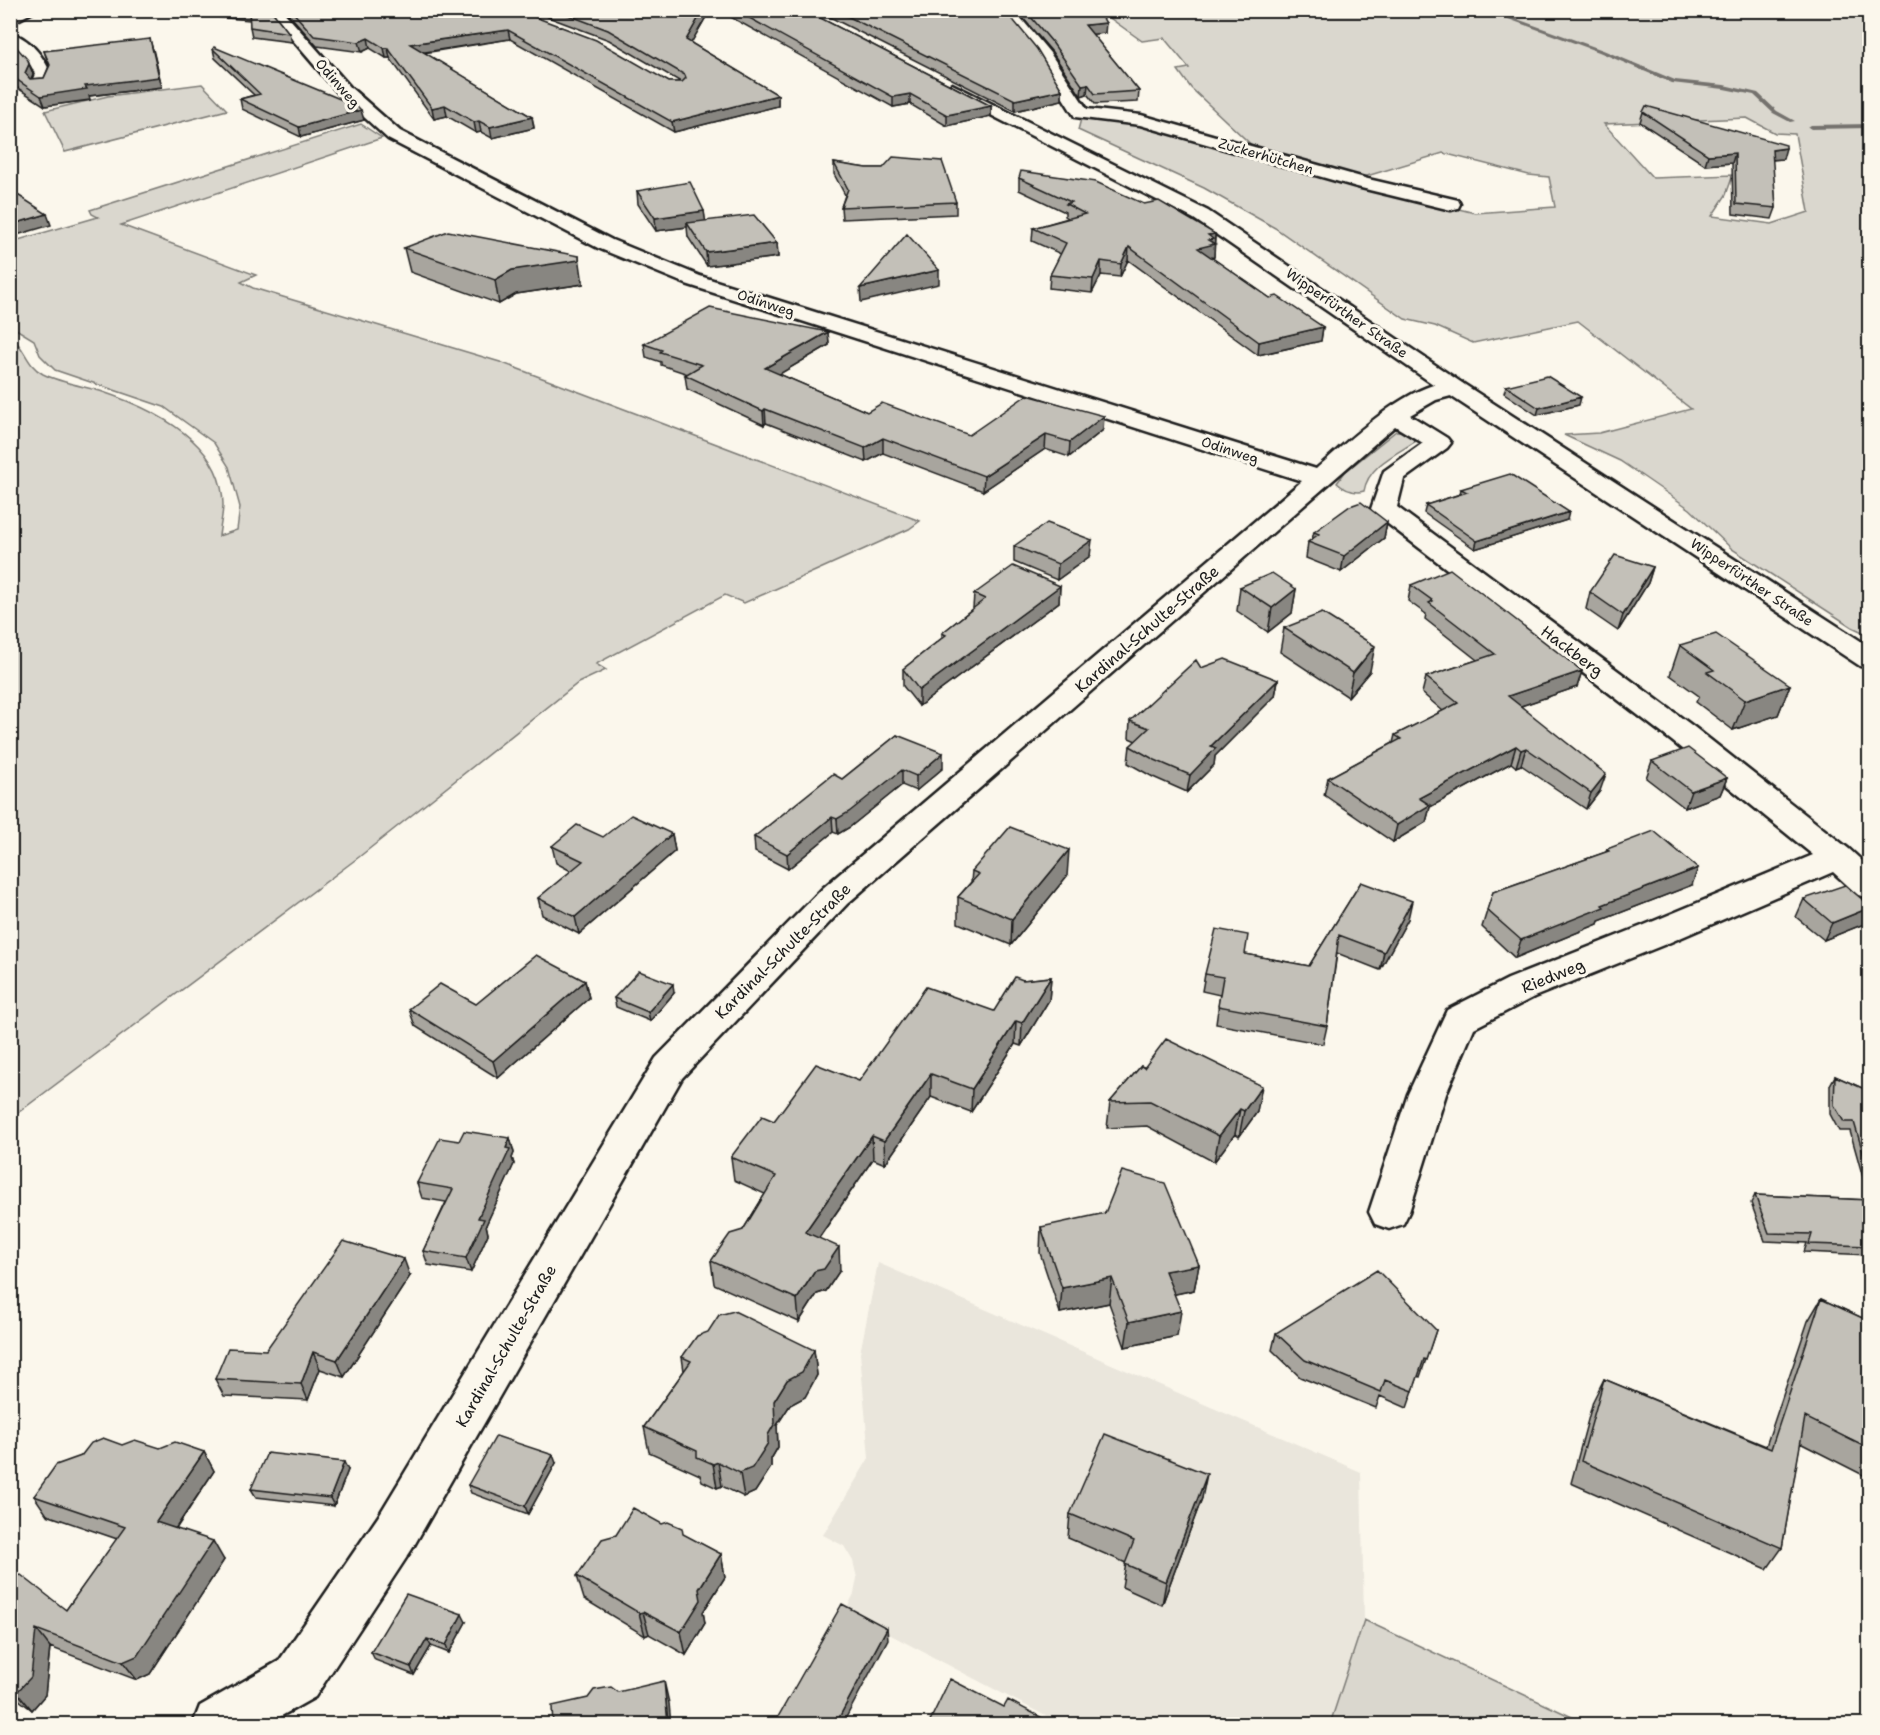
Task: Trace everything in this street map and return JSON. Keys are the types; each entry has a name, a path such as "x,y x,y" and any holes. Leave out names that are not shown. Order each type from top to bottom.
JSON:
{"street":[{"path":"10,20 30,10"},
{"name":"Odinweg","path":"274,10 339,88 366,114 394,135 605,244 693,280 1322,479"},
{"name":"Zuckerhütchen","path":"1006,10 1044,56 1081,113 1141,120 1363,183 1451,204"},
{"path":"10,37 35,56 40,64 43,74 39,84"},
{"name":"Wipperfürther Straße","path":"932,79 1201,215 1281,267 1454,388 1604,484 1869,660"},
{"name":"Kardinal-Schulte-Straße","path":"218,1725 297,1679 395,1533 669,1068 835,896 1394,415 1428,395 1454,388"},
{"name":"Hackberg","path":"1394,415 1439,443 1393,476 1384,509 1683,734 1838,857 1869,887"},
{"name":"Riedweg","path":"1389,1212 1427,1094 1460,1019 1521,988 1654,935 1838,857"}],"shaded area":[{"path":"1100,11 1869,11 1869,635 1852,627 1732,549 1690,509 1620,461 1564,435 1599,433 1691,409 1578,321 1473,343 1435,326 1405,319 1275,228 1204,188 1078,130 1082,115 1126,118 1368,187 1475,213 1555,207 1549,177 1529,175 1443,153 1357,179 1259,152 1191,88 1178,70 1189,68 1164,38 1142,41","holes":["1747,118 1775,133 1795,134 1809,212 1772,224 1712,216 1726,195 1733,175 1653,178 1604,124"]},
{"path":"202,84 227,110 65,152 45,111 108,96"},
{"path":"361,124 382,138 121,225 256,275 241,282 253,288 500,362 920,521 909,529 744,603 725,595 596,664 606,670 578,683 359,857 11,1118 11,338 20,346 37,370 43,374 63,382 100,391 141,407 180,430 197,445 211,462 220,482 223,512 219,536 237,530 240,507 229,467 214,443 164,407 55,370 40,355 34,340 11,326 11,242 98,217 90,210"},
{"path":"1396,431 1408,431 1415,435 1416,441 1377,468 1371,474 1364,491 1349,490 1337,483 1345,472"},
{"path":"878,1263 1361,1472 1364,1620 1330,1724 1061,1724 845,1611 854,1594 857,1578 853,1561 844,1546 823,1535 869,1458 860,1353"},
{"path":"1364,1620 1587,1724 1330,1724"}],"building":[{"path":"249,10 271,10 289,33 250,27"},
{"path":"291,10 526,10 535,17 596,40 669,82 682,82 686,78 685,75 608,30 555,10 703,10 686,40 778,95 672,122 508,30 410,44 532,117 490,127 479,121 474,122 445,105 432,108 388,48 368,38 359,42 314,36"},
{"path":"735,10 805,10 991,106 947,115 910,94 893,97"},
{"path":"835,10 1005,10 1037,49 1062,90 1015,100"},
{"path":"1025,10 1098,10 1106,23 1085,25 1139,91 1095,94 1088,84 1082,85 1052,42"},
{"path":"150,39 159,77 85,86 87,89 41,96 10,75 10,40 28,60 29,64 25,73 30,79 44,78 50,65 44,51"},
{"path":"214,47 357,106 361,110 299,127 240,99 260,94 213,49"},
{"path":"1646,106 1786,145 1786,148 1772,150 1776,208 1736,204 1735,153 1708,155 1643,112"},
{"path":"893,157 942,161 956,202 841,207 848,189 834,163 883,168"},
{"path":"1021,171 1096,182 1144,204 1159,201 1215,234 1208,235 1213,239 1208,240 1215,244 1198,248 1270,298 1277,296 1323,327 1259,342 1129,247 1121,264 1101,261 1093,279 1050,275 1066,243 1033,228 1085,214 1066,204 1071,202 1019,178"},
{"path":"690,182 704,211 655,218 637,191"},
{"path":"10,190 47,214 10,225"},
{"path":"754,215 777,243 706,252 687,223"},
{"path":"448,231 579,256 579,260 512,270 495,280 404,248"},
{"path":"907,234 939,270 860,288"},
{"path":"710,308 828,332 765,368 867,412 882,403 969,435 1027,395 1104,416 1070,442 1046,435 984,476 883,438 865,448 765,409 763,411 685,375 702,365 660,352 662,350 644,344"},
{"path":"1547,376 1581,397 1539,408 1506,386"},
{"path":"1510,474 1569,512 1477,541 1426,505 1467,492 1461,489"},
{"path":"1361,502 1387,522 1344,556 1308,542 1319,534 1314,532 1350,506"},
{"path":"1047,523 1092,540 1058,564 1014,546"},
{"path":"1615,555 1653,567 1623,615 1590,592"},
{"path":"1013,566 1060,586 919,690 903,669 946,635 942,633 985,599 974,594"},
{"path":"1450,569 1582,671 1508,696 1606,774 1591,793 1526,748 1521,750 1516,746 1419,798 1430,805 1397,825 1328,778 1401,739 1395,735 1458,703 1426,677 1495,654 1429,603 1433,601 1411,585"},
{"path":"1272,573 1296,589 1272,608 1240,587"},
{"path":"1322,613 1375,646 1353,673 1284,628"},
{"path":"1716,634 1790,685 1745,700 1707,672 1714,670 1680,645"},
{"path":"1225,659 1278,680 1211,746 1216,748 1190,775 1130,746 1149,728 1130,721 1196,660 1201,668"},
{"path":"897,735 943,753 916,776 902,770 849,812 837,819 832,817 787,854 754,837 833,774 842,779"},
{"path":"1688,748 1727,778 1691,791 1652,761"},
{"path":"631,815 672,834 575,917 538,898 583,861 552,846 577,825 603,837"},
{"path":"1010,827 1069,850 1012,919 958,897 979,874 972,871"},
{"path":"1654,831 1698,868 1602,905 1604,907 1521,940 1487,910 1493,892 1609,851 1607,849"},
{"path":"1361,882 1412,901 1384,952 1339,935 1327,1026 1218,1006 1223,977 1205,974 1216,929 1248,935 1245,954 1309,966"},
{"path":"1845,885 1869,905 1869,908 1832,923 1804,899"},
{"path":"536,955 585,981 493,1061 409,1009 440,984 476,1004"},
{"path":"639,971 673,984 648,1012 614,998"},
{"path":"1015,977 1023,980 1051,977 1022,1023 1016,1021 972,1089 931,1074 884,1141 872,1136 805,1232 839,1247 824,1269 815,1271 797,1299 711,1261 730,1234 743,1230 776,1176 731,1157 762,1116 774,1121 816,1064 859,1081 926,987 994,1011"},
{"path":"1166,1039 1262,1086 1244,1111 1240,1109 1219,1136 1150,1101 1110,1102 1141,1066 1144,1068"},
{"path":"1835,1076 1869,1091 1869,1173 1854,1122 1844,1122 1834,1105"},
{"path":"464,1131 510,1138 506,1148 510,1149 478,1218 484,1219 466,1258 423,1251 453,1189 417,1183 440,1138 459,1141"},
{"path":"1122,1171 1165,1183 1199,1265 1165,1271 1181,1311 1129,1322 1112,1278 1062,1288 1041,1227 1105,1213"},
{"path":"1755,1195 1869,1200 1869,1246 1809,1244 1812,1234 1769,1233"},
{"path":"343,1241 404,1259 337,1360 313,1352 301,1384 215,1379 228,1348 266,1350"},
{"path":"1377,1270 1436,1330 1413,1391 1385,1380 1381,1392 1305,1360 1276,1333"},
{"path":"1821,1299 1869,1321 1869,1449 1805,1417 1782,1548 1581,1461 1604,1379 1771,1449"},
{"path":"734,1311 814,1350 802,1372 787,1380 774,1401 775,1423 768,1435 768,1443 752,1468 740,1473 718,1462 713,1464 697,1457 697,1451 644,1427 691,1361 682,1357 697,1336 708,1332 719,1315"},
{"path":"1105,1434 1207,1474 1166,1582 1125,1564 1134,1541 1070,1514"},
{"path":"496,1436 553,1455 525,1506 468,1485"},
{"path":"103,1438 122,1445 135,1440 160,1448 175,1442 204,1452 156,1522 213,1541 137,1656 123,1662 36,1629 31,1677 17,1692 10,1687 10,1578 21,1575 66,1610 125,1527 34,1496 56,1465 81,1456 91,1443"},
{"path":"267,1453 344,1462 330,1498 251,1489"},
{"path":"633,1508 662,1524 668,1522 682,1528 683,1534 721,1554 699,1589 701,1600 681,1632 643,1612 639,1613 577,1576 602,1539 616,1535"},
{"path":"406,1594 462,1614 446,1645 427,1639 411,1667 371,1652"},
{"path":"842,1604 887,1628 835,1725 774,1724"},
{"path":"950,1679 1004,1707 1008,1700 1048,1721 1047,1725 928,1725"},
{"path":"664,1681 669,1725 553,1725 552,1706 588,1698 594,1690 611,1687 618,1692"}],"waterway":[{"path":"1486,10 1601,51 1674,82 1724,87 1756,94 1775,112 1792,121"},
{"path":"1811,127 1870,126"}]}
